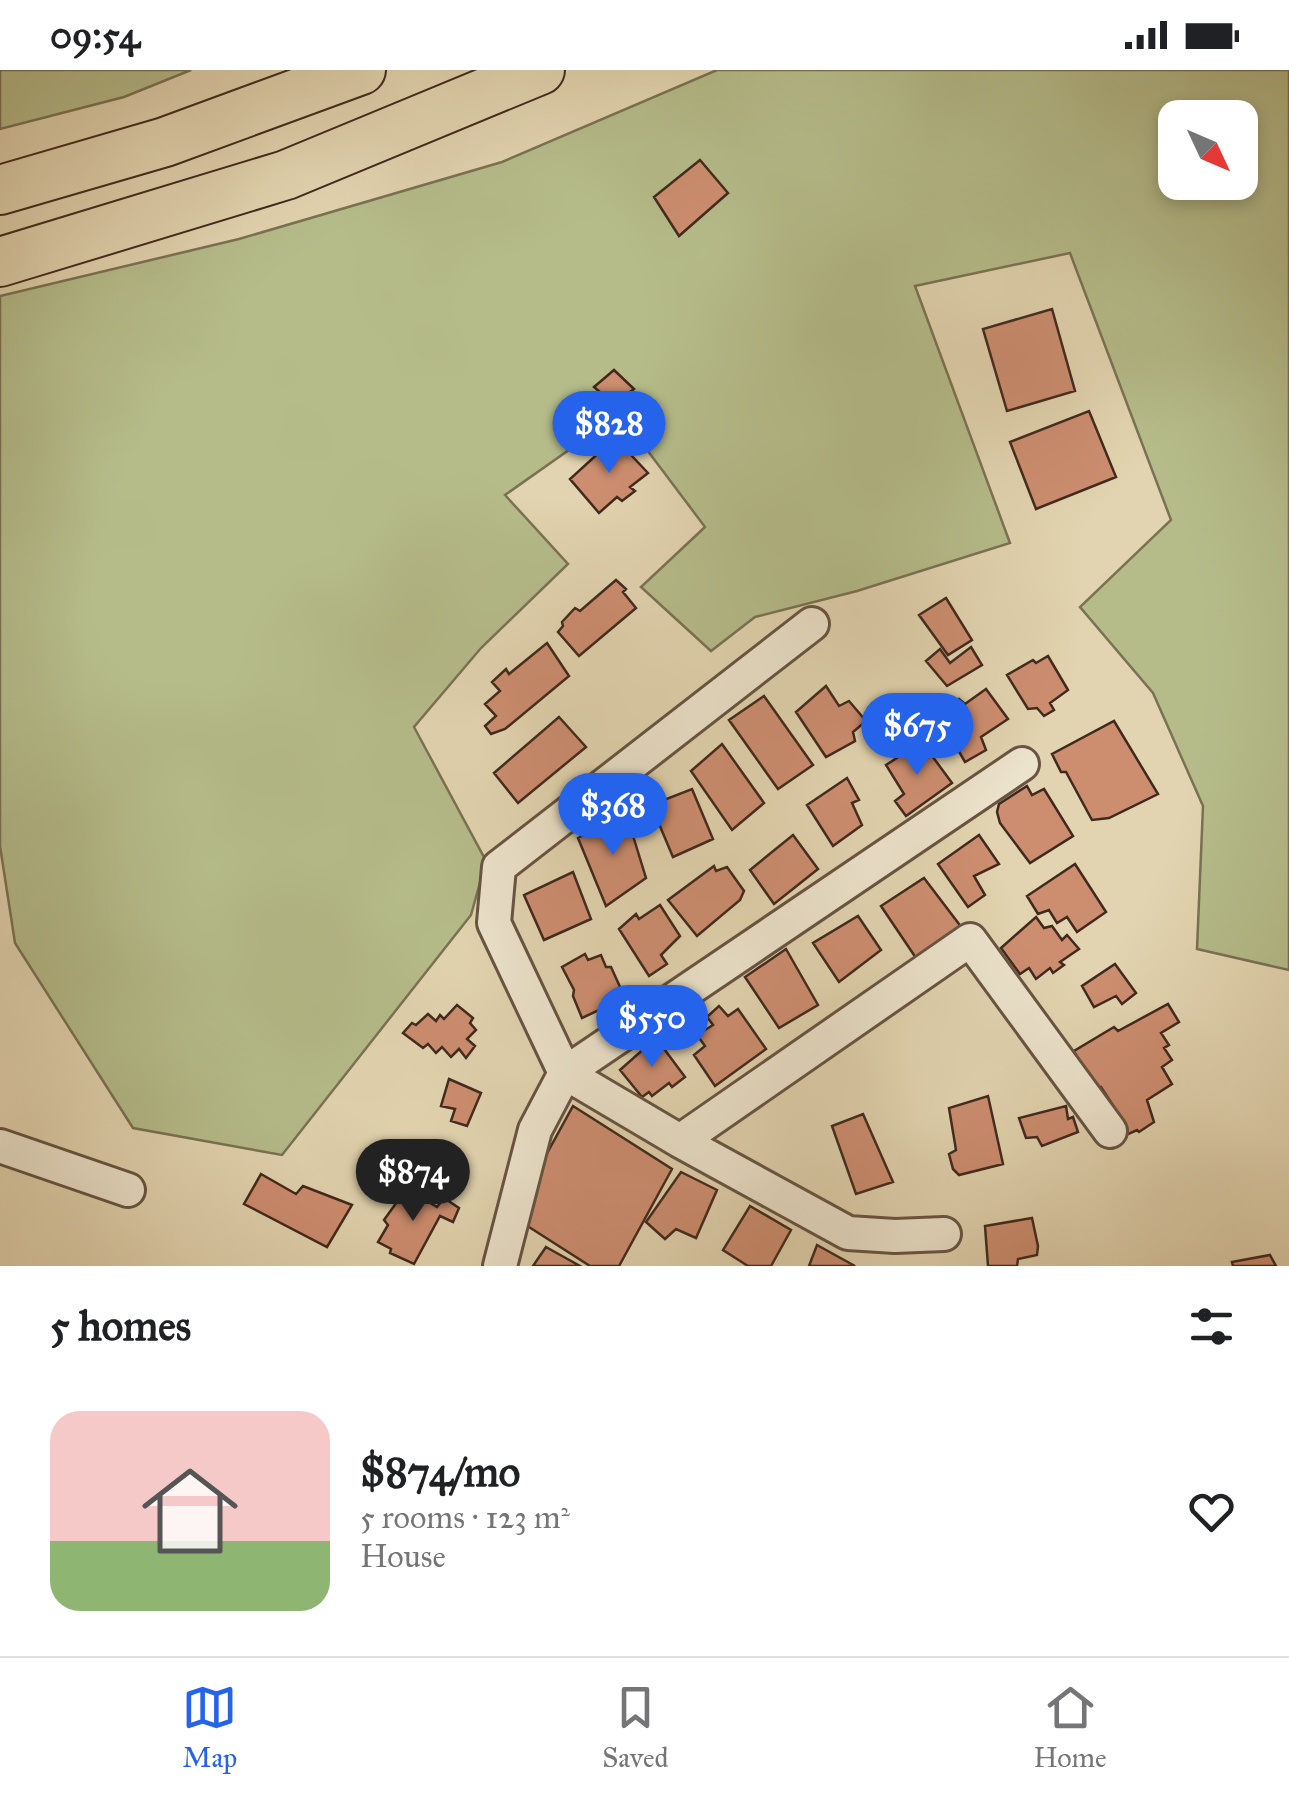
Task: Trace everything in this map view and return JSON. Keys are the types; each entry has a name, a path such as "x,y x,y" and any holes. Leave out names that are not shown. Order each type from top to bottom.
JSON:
{"highway":[{"path":"0,190 165,142 362,70"},
{"path":"0,262 286,175 540,70"}],"street":[{"path":"812,624 499,867 494,923 565,1073 680,1142 848,1233 944,1234"},
{"path":"500,1266 535,1130 565,1073 1022,764"},
{"path":"680,1142 970,940 1110,1131"},
{"path":"0,1146 128,1190"}],"green space":[{"path":"0,70 191,70 124,97 0,129"},
{"path":"717,70 1289,70 1289,970 1197,949 1203,806 1153,693 1080,607 1171,520 1070,253 915,286 1010,543 857,591 755,617 711,651 641,587 705,527 620,414 505,495 568,564 481,648 414,727 486,861 471,915 282,1155 133,1128 15,943 0,846 0,296 239,239 502,162"}],"building":[{"path":"700,160 728,193 679,236 654,197"},
{"path":"1052,309 1075,391 1007,411 983,329"},
{"path":"614,370 634,389 630,392 638,400 605,425 608,430 588,445 574,428 580,424 570,412 580,401 584,405 600,392 594,387"},
{"path":"1089,411 1116,477 1036,509 1010,442"},
{"path":"615,438 648,473 630,487 635,491 622,501 617,497 599,513 570,479"},
{"path":"616,580 636,608 579,656 558,632 562,622 575,608 580,611"},
{"path":"946,598 972,640 948,655 919,615"},
{"path":"547,643 569,676 505,729 491,734 485,726 496,716 485,704 500,691 492,682 506,669 509,674"},
{"path":"971,647 982,665 947,686 926,661 940,649 950,663"},
{"path":"1048,656 1068,690 1050,703 1054,710 1044,716 1037,708 1028,709 1007,675"},
{"path":"826,686 839,706 849,701 866,721 853,732 855,741 826,757 796,712"},
{"path":"986,689 1008,719 981,737 986,750 965,762 939,717 959,699 965,704"},
{"path":"764,696 813,765 778,789 729,720"},
{"path":"559,717 586,747 518,803 494,773"},
{"path":"1114,721 1158,794 1109,818 1092,820 1052,754"},
{"path":"722,744 764,803 732,830 691,771"},
{"path":"917,745 927,749 952,783 906,816 895,801 904,794 886,765"},
{"path":"847,778 859,800 852,803 862,825 833,846 807,805"},
{"path":"1027,786 1032,795 1044,789 1073,836 1030,863 1000,823 997,812 999,804"},
{"path":"692,789 713,839 673,857 651,805"},
{"path":"626,813 646,878 606,906 578,838"},
{"path":"793,835 818,869 774,904 750,870"},
{"path":"979,835 999,864 974,876 985,895 968,907 938,864"},
{"path":"1075,864 1106,912 1077,932 1067,917 1057,923 1049,910 1038,914 1027,896"},
{"path":"714,866 716,871 727,867 744,891 740,900 697,936 668,900"},
{"path":"573,872 591,919 544,940 524,895"},
{"path":"924,878 962,928 916,958 881,906"},
{"path":"660,905 680,936 661,955 667,964 649,976 619,929 636,914 639,919"},
{"path":"858,916 881,950 839,982 813,943"},
{"path":"1036,917 1044,928 1052,926 1062,940 1067,935 1079,949 1060,962 1064,965 1053,973 1050,968 1036,979 1029,968 1020,974 1001,948"},
{"path":"786,949 818,1005 779,1028 745,977"},
{"path":"585,954 588,960 601,955 625,998 582,1018 562,967"},
{"path":"1115,964 1136,993 1122,1004 1116,996 1094,1007 1082,986"},
{"path":"1168,1004 1179,1022 1161,1033 1172,1060 1162,1067 1172,1084 1147,1100 1154,1122 1122,1137 1113,1121 1120,1116 1101,1087 1094,1090 1074,1051 1114,1027 1118,1031"},
{"path":"457,1005 473,1018 470,1023 476,1030 467,1039 475,1046 466,1058 459,1049 451,1057 442,1047 436,1053 428,1044 423,1048 403,1033 428,1014 436,1021 440,1015 444,1019"},
{"path":"719,1006 728,1016 738,1009 766,1049 715,1086 694,1055 705,1046 697,1035 713,1025 707,1017"},
{"path":"656,1038 685,1077 672,1087 669,1083 652,1096 649,1092 642,1097 620,1070"},
{"path":"449,1079 481,1093 467,1126 451,1121 455,1109 441,1106"},
{"path":"988,1096 1003,1164 959,1175 949,1154 956,1150 949,1108"},
{"path":"573,1106 672,1169 619,1266 590,1266 518,1220 522,1199"},
{"path":"1066,1106 1068,1119 1073,1117 1078,1132 1042,1146 1037,1137 1026,1138 1019,1118"},
{"path":"863,1114 893,1182 856,1194 832,1126"},
{"path":"681,1172 717,1190 696,1238 676,1229 665,1239 646,1222"},
{"path":"261,1174 296,1194 303,1186 352,1205 327,1247 244,1204"},
{"path":"407,1188 437,1207 444,1198 459,1208 453,1222 440,1216 414,1264 390,1253 391,1249 378,1242 388,1225 384,1220"},
{"path":"750,1206 791,1230 771,1266 748,1266 723,1250"},
{"path":"1032,1218 1037,1255 1018,1259 1017,1266 988,1266 985,1226"},
{"path":"817,1245 855,1266 809,1266"},
{"path":"546,1247 580,1266 533,1266"},
{"path":"1270,1255 1276,1266 1233,1266 1232,1262"}]}
